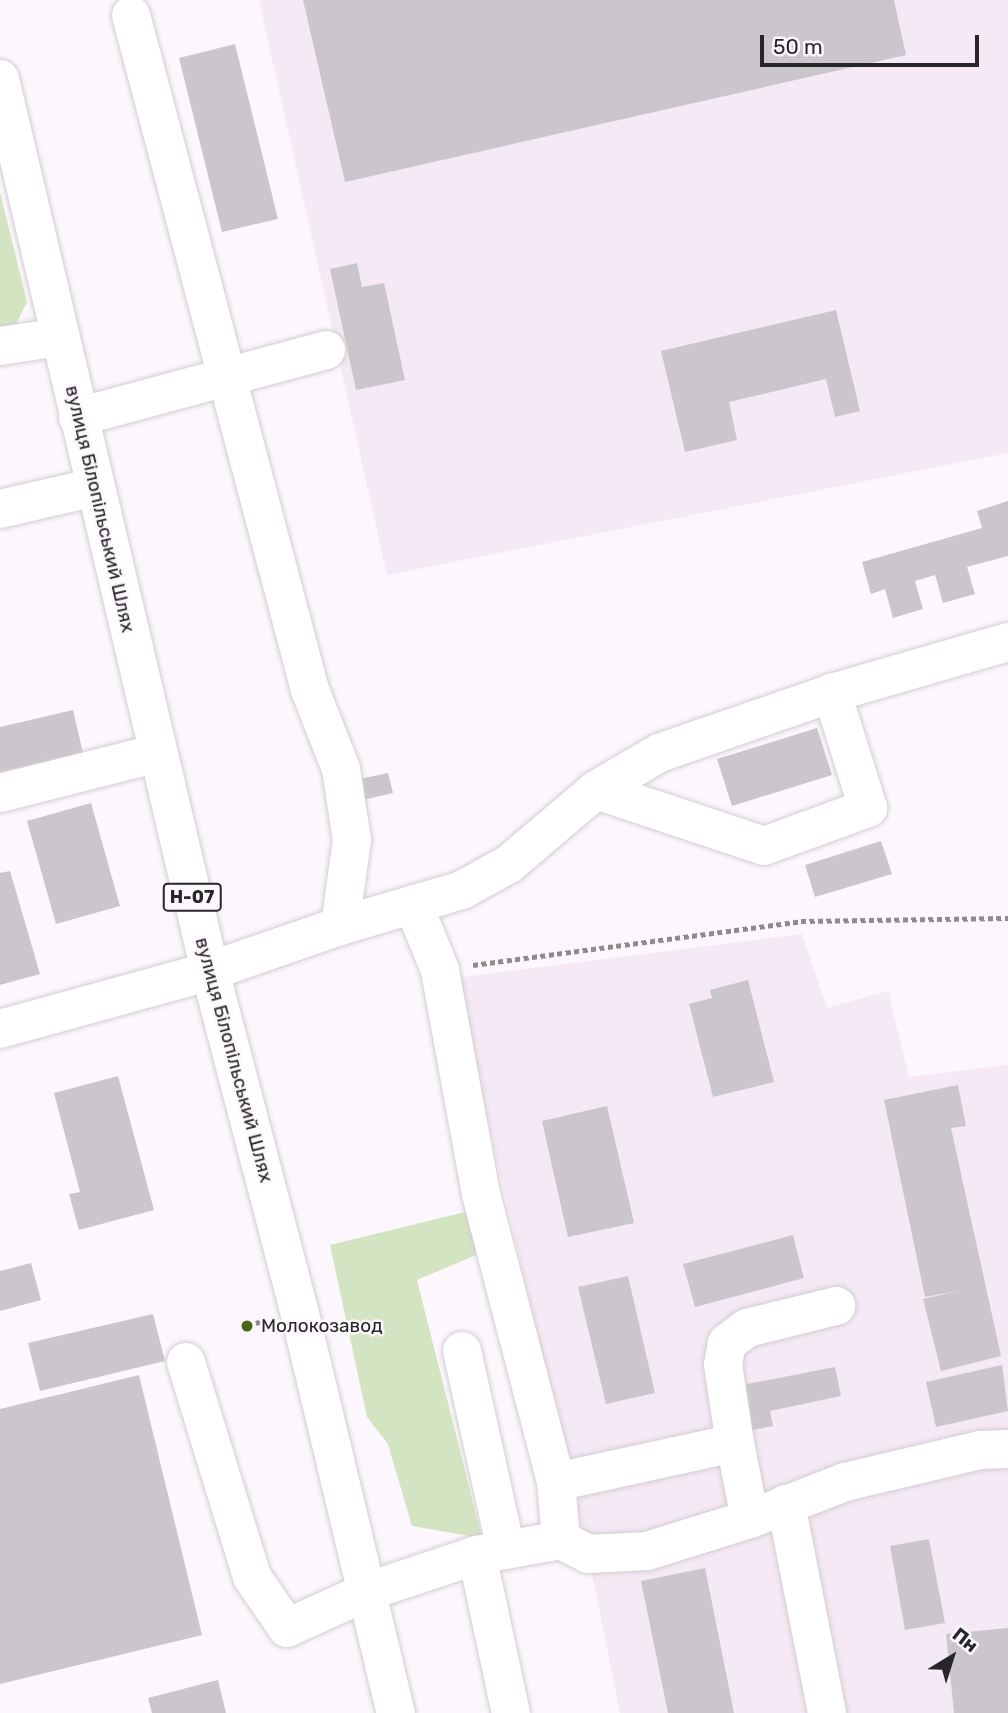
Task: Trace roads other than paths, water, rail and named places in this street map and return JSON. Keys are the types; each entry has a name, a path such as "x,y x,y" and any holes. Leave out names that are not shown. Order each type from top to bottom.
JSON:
{"main road":[{"path":"131,15 310,690 341,769 352,840 340,926"},
{"name":"вулиця Білопільський Шлях","path":"0,79 4,121 59,337 210,971 299,1310 396,1713"},
{"path":"0,346 59,337"},
{"path":"78,417 326,350"},
{"path":"0,509 95,487"},
{"path":"0,1029 210,971 340,926 462,890 509,864 596,790 659,753 832,693 1008,642"},
{"path":"596,790 764,846 868,808 832,693"},
{"path":"0,793 158,753"},
{"path":"413,904 440,970 481,1194 556,1482 561,1540"},
{"path":"750,1519 723,1364 727,1343 747,1328 836,1306"},
{"path":"462,1351 512,1713"},
{"path":"186,1362 252,1577 287,1628 366,1592 491,1553 561,1540 588,1554 648,1551 750,1519 845,1482 980,1450 1008,1449"},
{"path":"556,1482 735,1443"},
{"path":"786,1504 827,1713"}],"place":[{"name":"Молокозавод","path":"247,1326"}]}
